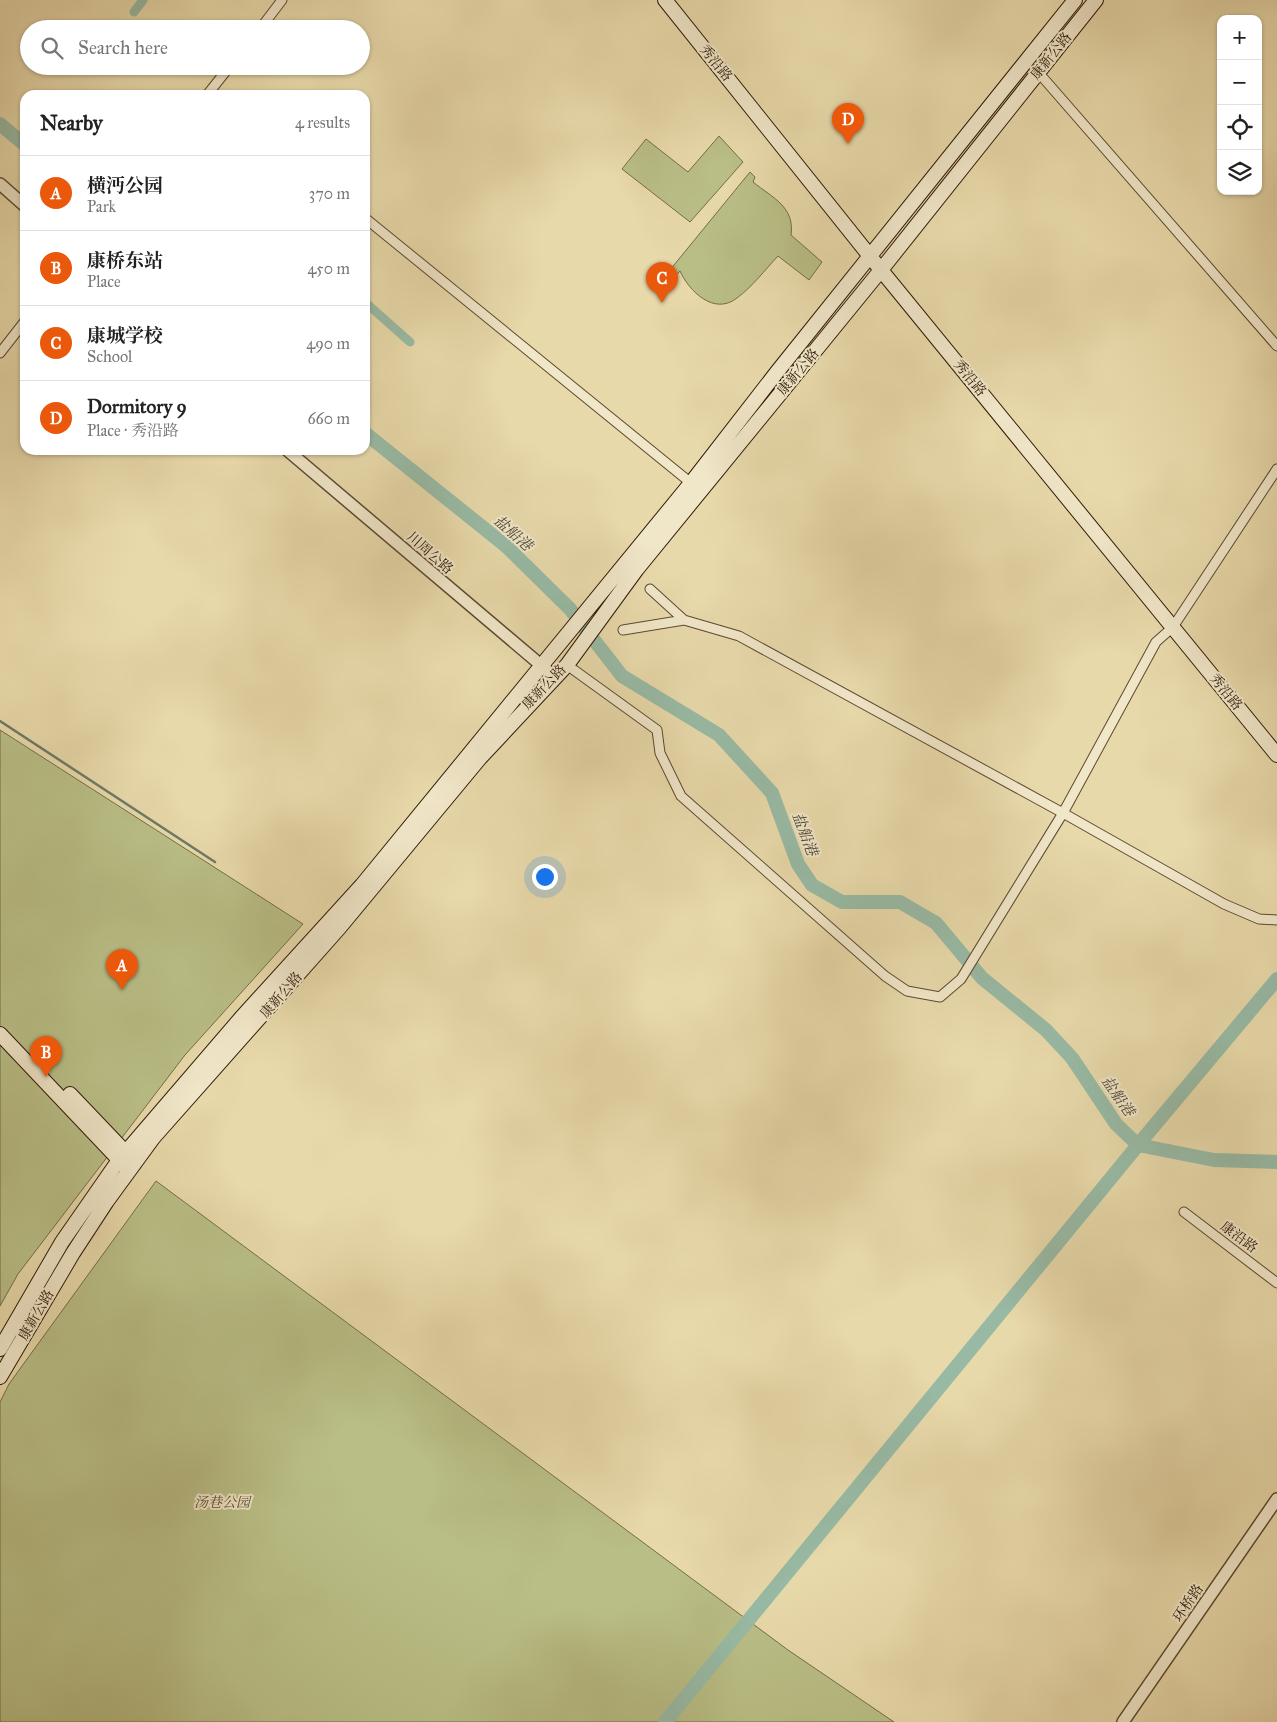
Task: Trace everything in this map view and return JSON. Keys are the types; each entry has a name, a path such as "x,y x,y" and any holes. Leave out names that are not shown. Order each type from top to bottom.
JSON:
{"main road":[{"name":"秀沿路","path":"665,0 880,270 1277,755"},
{"name":"康新公路","path":"0,1349 62,1242 241,1018 362,885 691,483 777,372 1075,0"},
{"name":"康新公路","path":"0,1377 128,1161 173,1115 340,927 480,758 570,661 644,561 1096,0"},
{"path":"0,1023 128,1161 130,1185"},
{"path":"0,1034 128,1161"}],"street":[{"path":"267,20 282,0"},
{"path":"1038,72 1277,346"},
{"path":"213,90 224,75"},
{"path":"0,184 20,202"},
{"path":"370,222 691,483"},
{"path":"0,353 20,327"},
{"name":"川周公路","path":"292,455 555,677"},
{"path":"570,661 657,730 660,753 681,796 848,946 907,991 940,997 961,979 1063,813 1156,642 1173,627 1277,469"},
{"path":"650,589 684,620"},
{"path":"623,630 684,620 739,636 1063,813 1224,904 1259,920 1277,920"},
{"name":"康沿路","path":"1184,1212 1277,1283"},
{"name":"环桥路","path":"1124,1722 1277,1499"}],"green space":[{"path":"719,136 743,162 690,222 622,169 646,139 688,172"},
{"path":"750,172 755,177 753,182 775,198 786,210 790,217 791,235 822,262 809,280 778,256 743,294 728,303 711,303 703,299 689,286 680,271 671,281 665,276"},
{"path":"0,730 303,924 185,1055 18,1274 0,1306"},
{"name":"汤巷公园","path":"156,1181 788,1650 894,1722 0,1722 0,1402 9,1384"}],"waterway":[{"path":"134,12 143,0"},
{"name":"盐船港","path":"0,124 20,141"},
{"path":"370,306 410,342"},
{"name":"盐船港","path":"370,437 506,546 570,609 622,676 719,735 772,793 798,864 812,885 842,902 900,902 936,923 982,978 1046,1030 1072,1058 1116,1124 1138,1145 1214,1160 1277,1162"},
{"path":"0,721 215,862"},
{"path":"665,1722 1138,1145 1277,979"}],"place":[{"name":"Dormitory 9","path":"848,144"},
{"name":"康城学校","path":"662,303"},
{"name":"横沔公园","path":"122,990"},
{"name":"康桥东站","path":"46,1077"}]}
